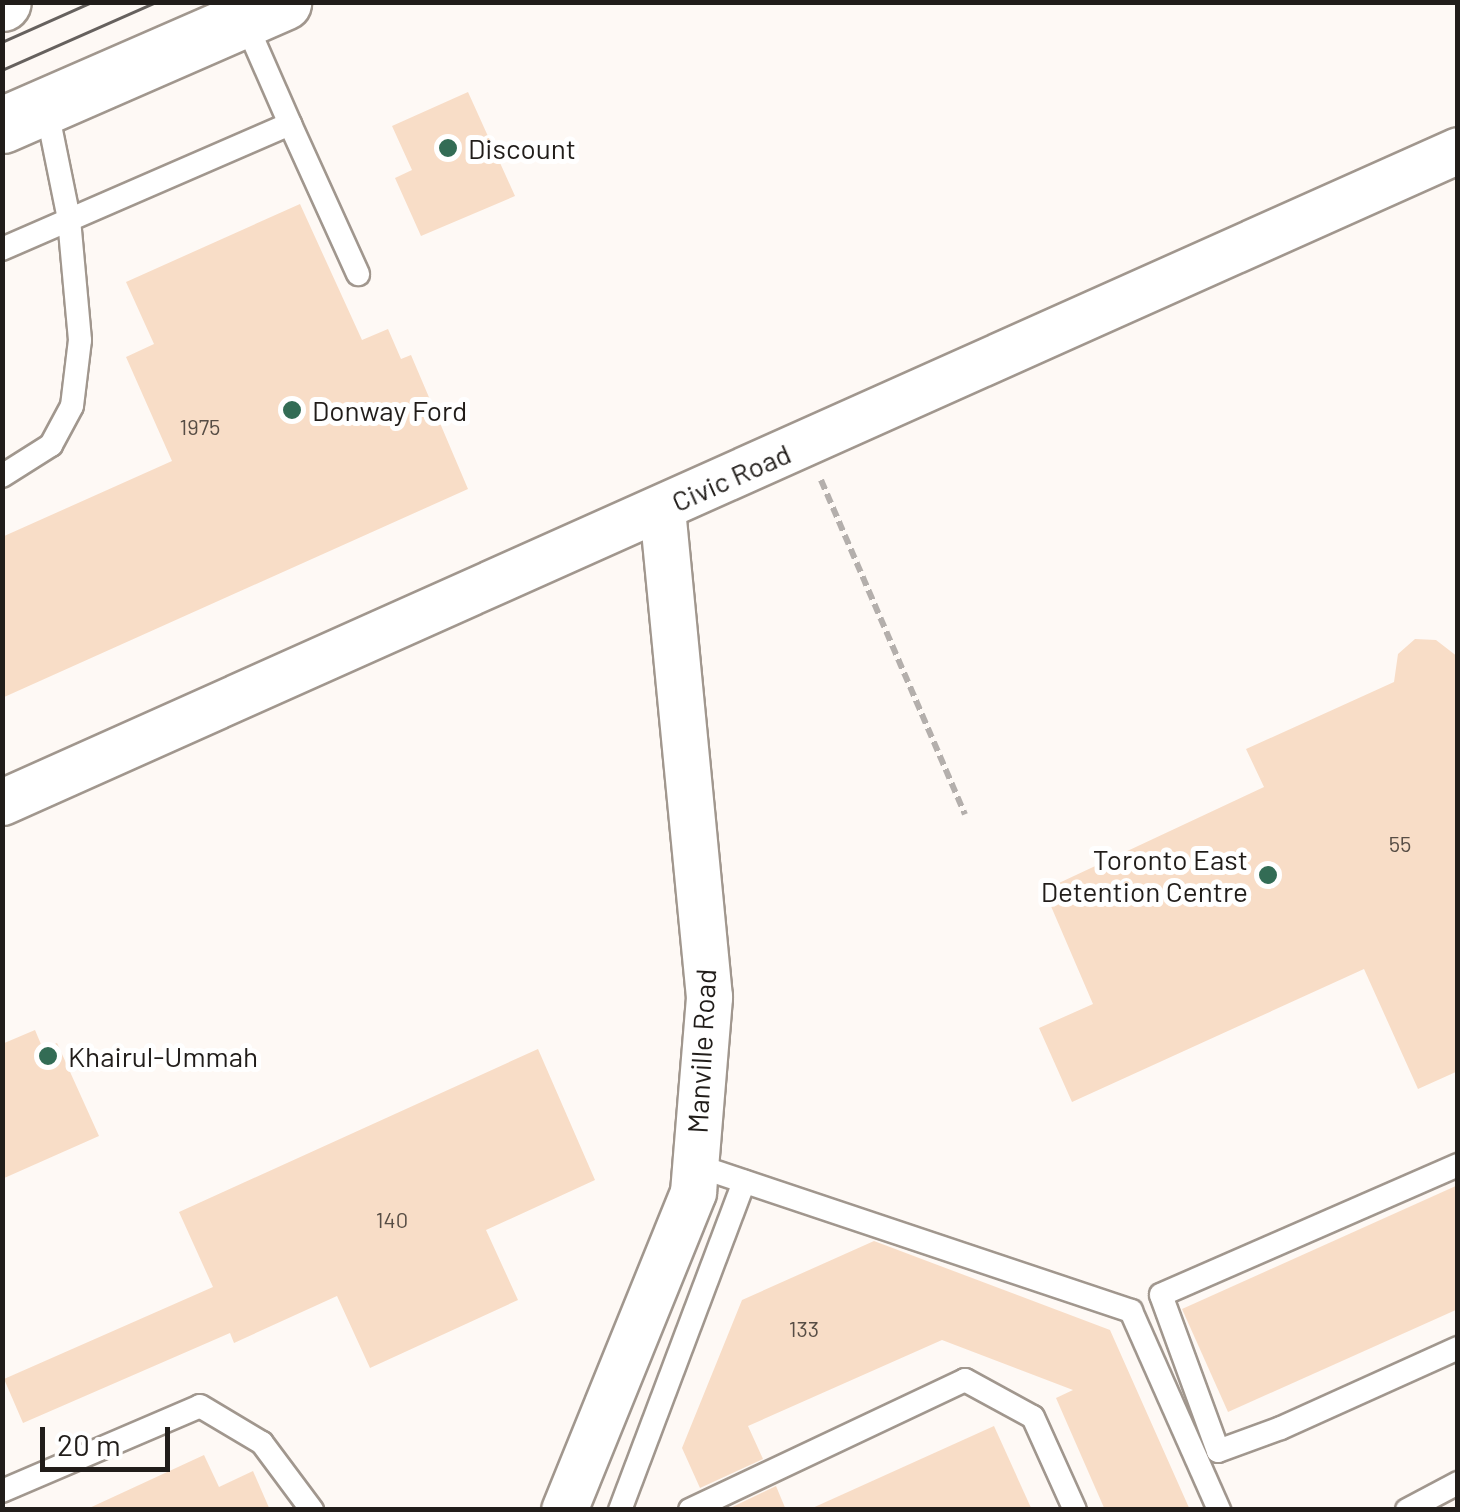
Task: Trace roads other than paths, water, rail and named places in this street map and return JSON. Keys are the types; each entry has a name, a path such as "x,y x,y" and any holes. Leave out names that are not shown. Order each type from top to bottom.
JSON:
{"main road":[{"path":"24,115 263,11"}],"street":[{"name":"Civic Road","path":"2,802 1458,150"},
{"name":"Manville Road","path":"564,1510 693,1192 709,997 662,508"}],"lane":[{"path":"263,11 290,124 358,274"},
{"path":"2,476 52,445 72,406 80,340 69,219 24,115"},
{"path":"2,249 290,124"},
{"path":"695,1165 1131,1311 1219,1510"},
{"path":"1458,1165 1161,1294 1218,1451 1281,1428 1458,1348"},
{"path":"620,1510 744,1182"},
{"path":"690,1510 965,1380 1033,1416 1075,1510"},
{"path":"2,1491 200,1406 262,1442 312,1510"},
{"path":"1407,1510 1458,1483"}],"tram line":[{"path":"2,42 92,2"},
{"path":"2,70 156,2"}],"place":[{"name":"Discount","path":"448,148"},
{"name":"Donway Ford","path":"292,410"},
{"name":"Toronto East Detention Centre","path":"1268,875"},
{"name":"Khairul-Ummah","path":"48,1056"}]}
